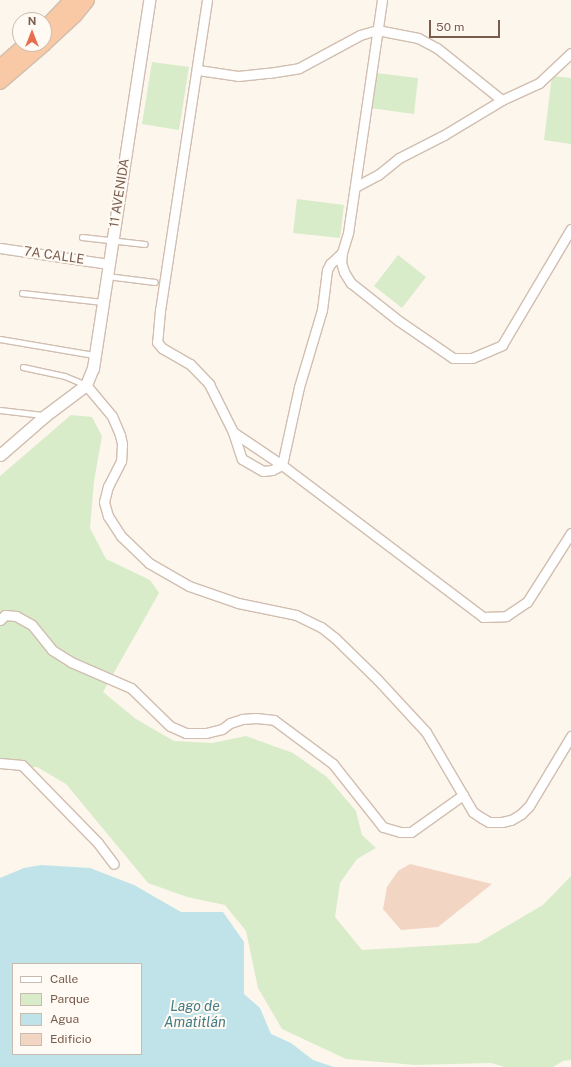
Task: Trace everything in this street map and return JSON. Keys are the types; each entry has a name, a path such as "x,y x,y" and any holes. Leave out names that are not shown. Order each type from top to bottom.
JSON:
{"highway":[{"path":"52,20 72,0"},
{"path":"52,37 75,15 87,0"},
{"path":"0,67 17,52"},
{"path":"0,82 35,52"}],"street":[{"name":"11 AVENIDA","path":"86,385 96,355 148,0"},
{"path":"207,0 198,70 160,310 157,342 162,348 190,364 209,384 233,432 238,451 248,464 263,471 272,470 282,465"},
{"path":"382,0 348,233 341,262 344,272 351,283 399,321 453,358 472,358 502,345 571,229"},
{"path":"198,70 238,76 269,74 299,68 360,35 377,30 418,38 437,48 502,100"},
{"path":"355,187 378,175 399,158 444,135 502,100 539,83 571,53"},
{"name":"7A CALLE","path":"0,248 109,264"},
{"path":"282,465 299,387 322,310 327,270 330,264 342,253"},
{"path":"0,455 46,415 86,385 112,416 120,435 122,444 121,462 108,486 104,502 108,516 121,536 149,563 189,586 238,603 296,615 321,627 335,638 377,679 422,727 473,812 489,822 511,820 528,806 571,736"},
{"path":"233,432 282,465 483,617 506,616 528,602 571,533"},
{"path":"0,620 5,616 16,616 32,625 52,650 71,662 131,688 170,726 186,733 206,733 222,729 230,723 242,719 256,718 274,720 333,764 383,827 400,832 411,832 464,795"},
{"path":"0,763 22,765 98,843 114,864"}],"lane":[{"path":"82,237 145,244"},
{"path":"107,276 155,282"},
{"path":"22,292 104,302"},
{"path":"0,340 96,355"},
{"path":"23,367 65,376 86,385"},
{"path":"0,410 46,415"}],"green space":[{"path":"152,62 189,67 179,130 142,124"},
{"path":"375,73 418,78 414,114 370,108"},
{"path":"552,76 571,78 571,144 544,140"},
{"path":"297,199 344,205 340,238 293,233"},
{"path":"398,255 426,277 402,308 374,286"},
{"path":"71,415 92,417 102,436 94,481 90,528 106,559 150,580 159,593 103,692 136,719 174,741 212,743 246,736 293,753 327,777 356,811 362,835 376,848 357,859 340,883 335,917 362,950 478,943 543,905 571,876 571,1060 563,1061 553,1067 505,1067 491,1063 415,1065 346,1059 282,1029 258,988 246,931 225,905 187,897 148,883 66,784 37,767 0,769 0,476"}],"water":[{"name":"Lago de Amatitlán","path":"41,865 90,868 134,885 181,912 223,912 244,942 244,994 260,1008 271,1034 291,1043 313,1060 334,1067 0,1067 0,878 24,868"}],"building":[{"path":"410,864 492,884 438,927 401,930 383,909 387,887 398,871"}]}
